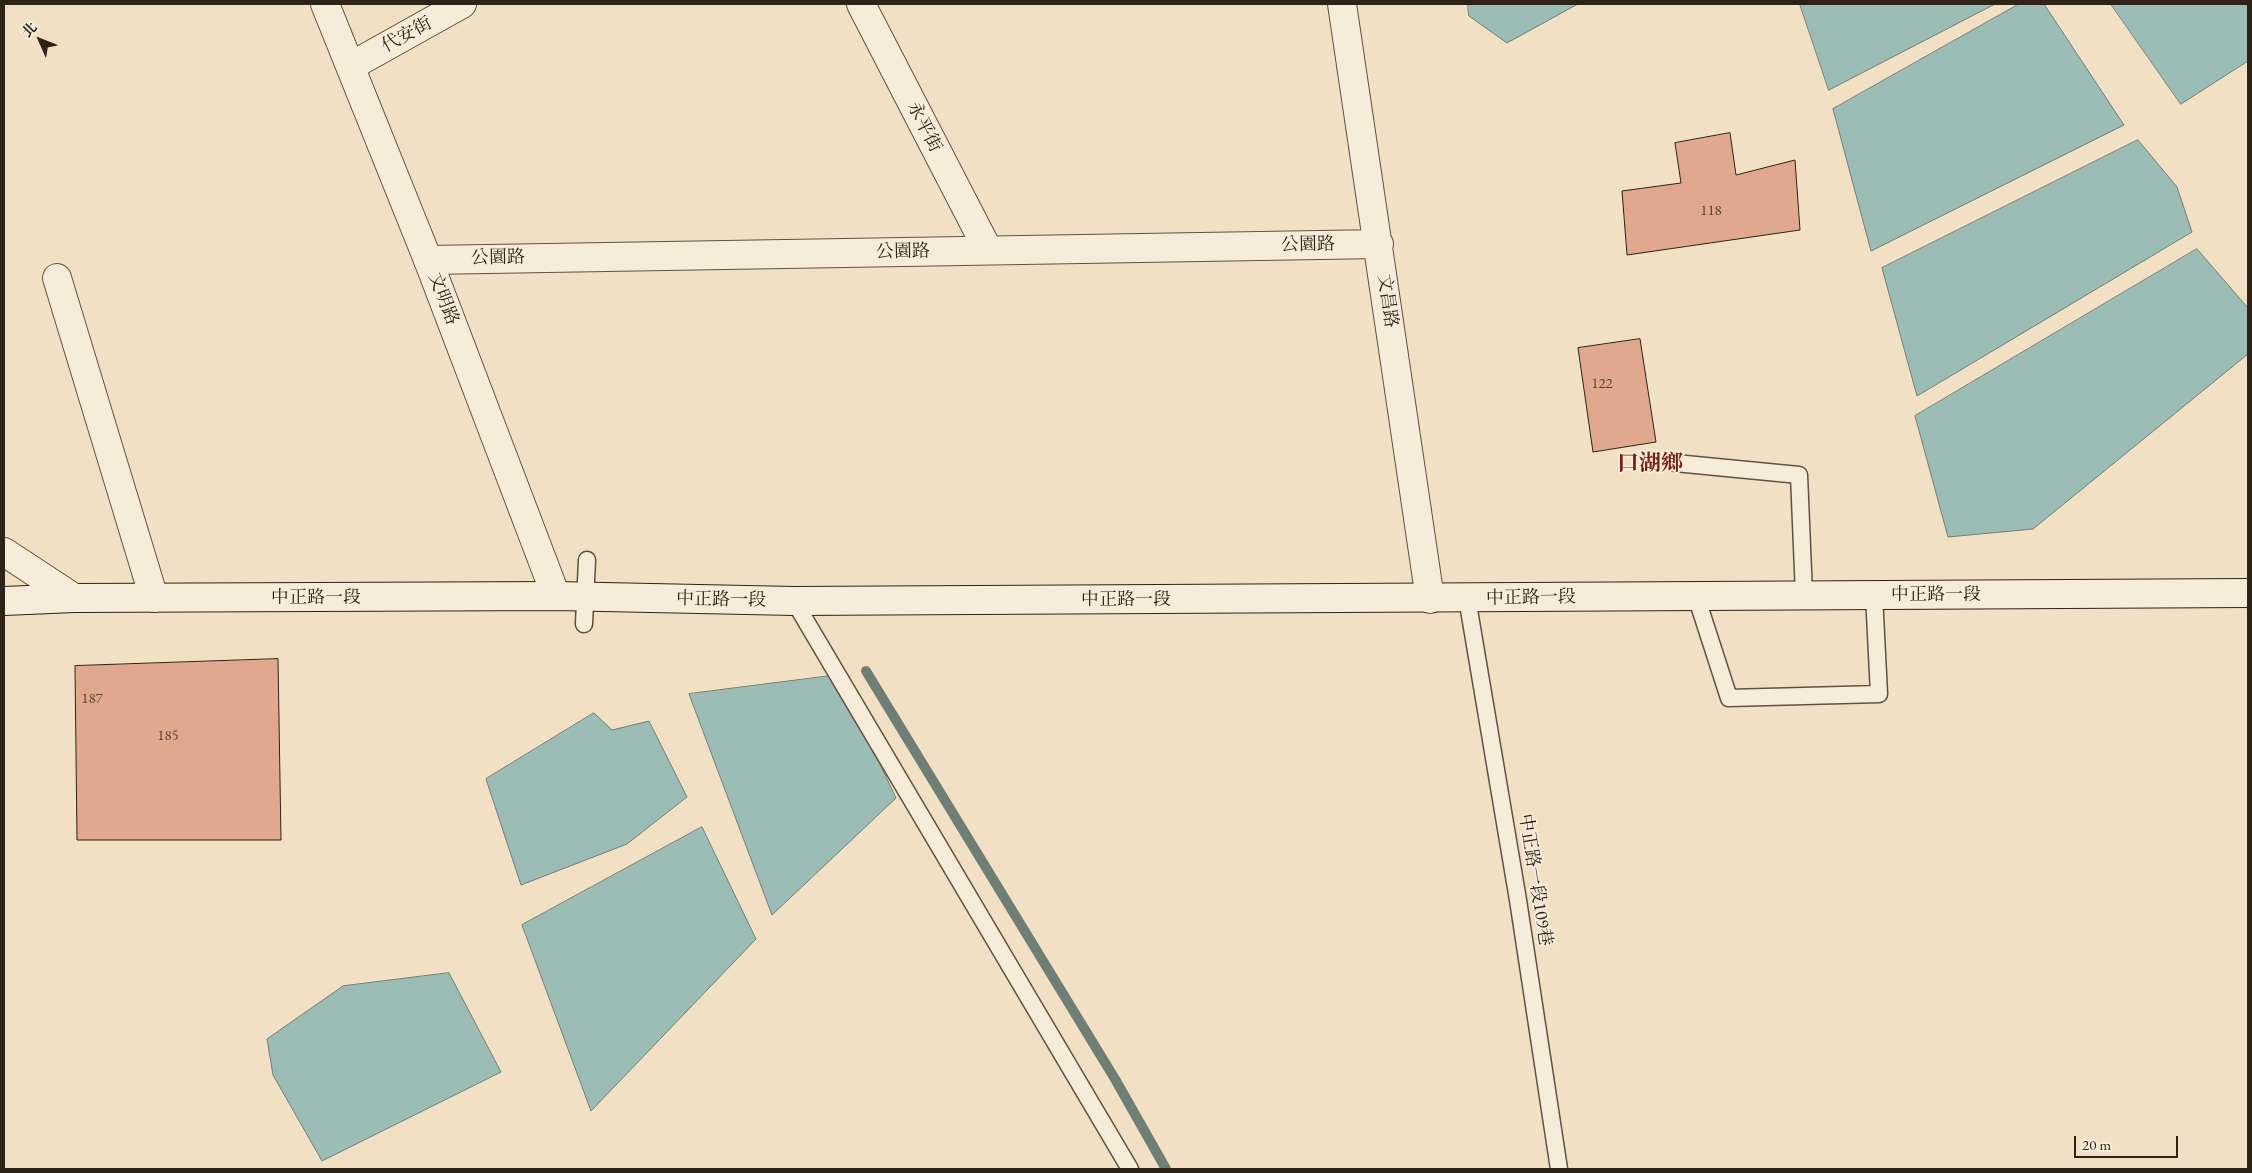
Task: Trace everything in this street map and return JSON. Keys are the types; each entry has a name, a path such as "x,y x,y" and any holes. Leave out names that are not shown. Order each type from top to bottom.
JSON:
{"street":[{"name":"文明路","path":"325,4 428,260 556,596"},
{"name":"代安街","path":"351,66 462,4"},
{"name":"永平街","path":"861,4 988,250"},
{"name":"文昌路","path":"1342,4 1430,598"},
{"name":"公園路","path":"428,260 1379,244"},
{"path":"57,278 154,598"},
{"path":"4,552 74,598"},
{"name":"中正路一段","path":"4,601 74,598 556,596 794,601 2248,593"}],"lane":[{"path":"1675,463 1799,475 1804,595"},
{"path":"584,624 587,560"},
{"path":"1696,596 1729,698 1879,694 1874,595"},
{"name":"中正路一段109巷","path":"1467,598 1518,900 1559,1169"},
{"path":"794,601 1130,1169"}],"water":[{"path":"1468,4 1578,4 1507,43 1469,16"},
{"path":"1800,4 1995,4 1829,90"},
{"path":"2019,4 2044,4 2124,125 1871,251 1833,109"},
{"path":"2111,4 2248,4 2248,61 2181,104"},
{"path":"2138,140 2177,187 2192,232 1917,396 1882,268"},
{"path":"2197,249 2248,308 2248,354 2033,529 1948,537 1915,416"},
{"path":"838,675 896,798 772,915 689,694"},
{"path":"594,713 612,730 649,721 687,797 627,844 521,885 486,779"},
{"path":"702,827 756,939 591,1111 522,925"},
{"path":"449,973 501,1072 322,1161 273,1075 267,1039 343,986"}],"building":[{"path":"1730,133 1736,175 1795,160 1800,230 1627,255 1622,191 1681,183 1675,143"},
{"path":"1640,339 1656,442 1593,452 1578,348"},
{"path":"278,659 281,840 77,840 75,666"}],"waterway":[{"path":"866,671 1115,1079 1166,1169"}],"district":[{"name":"口湖鄉","path":"1650,464"}]}
